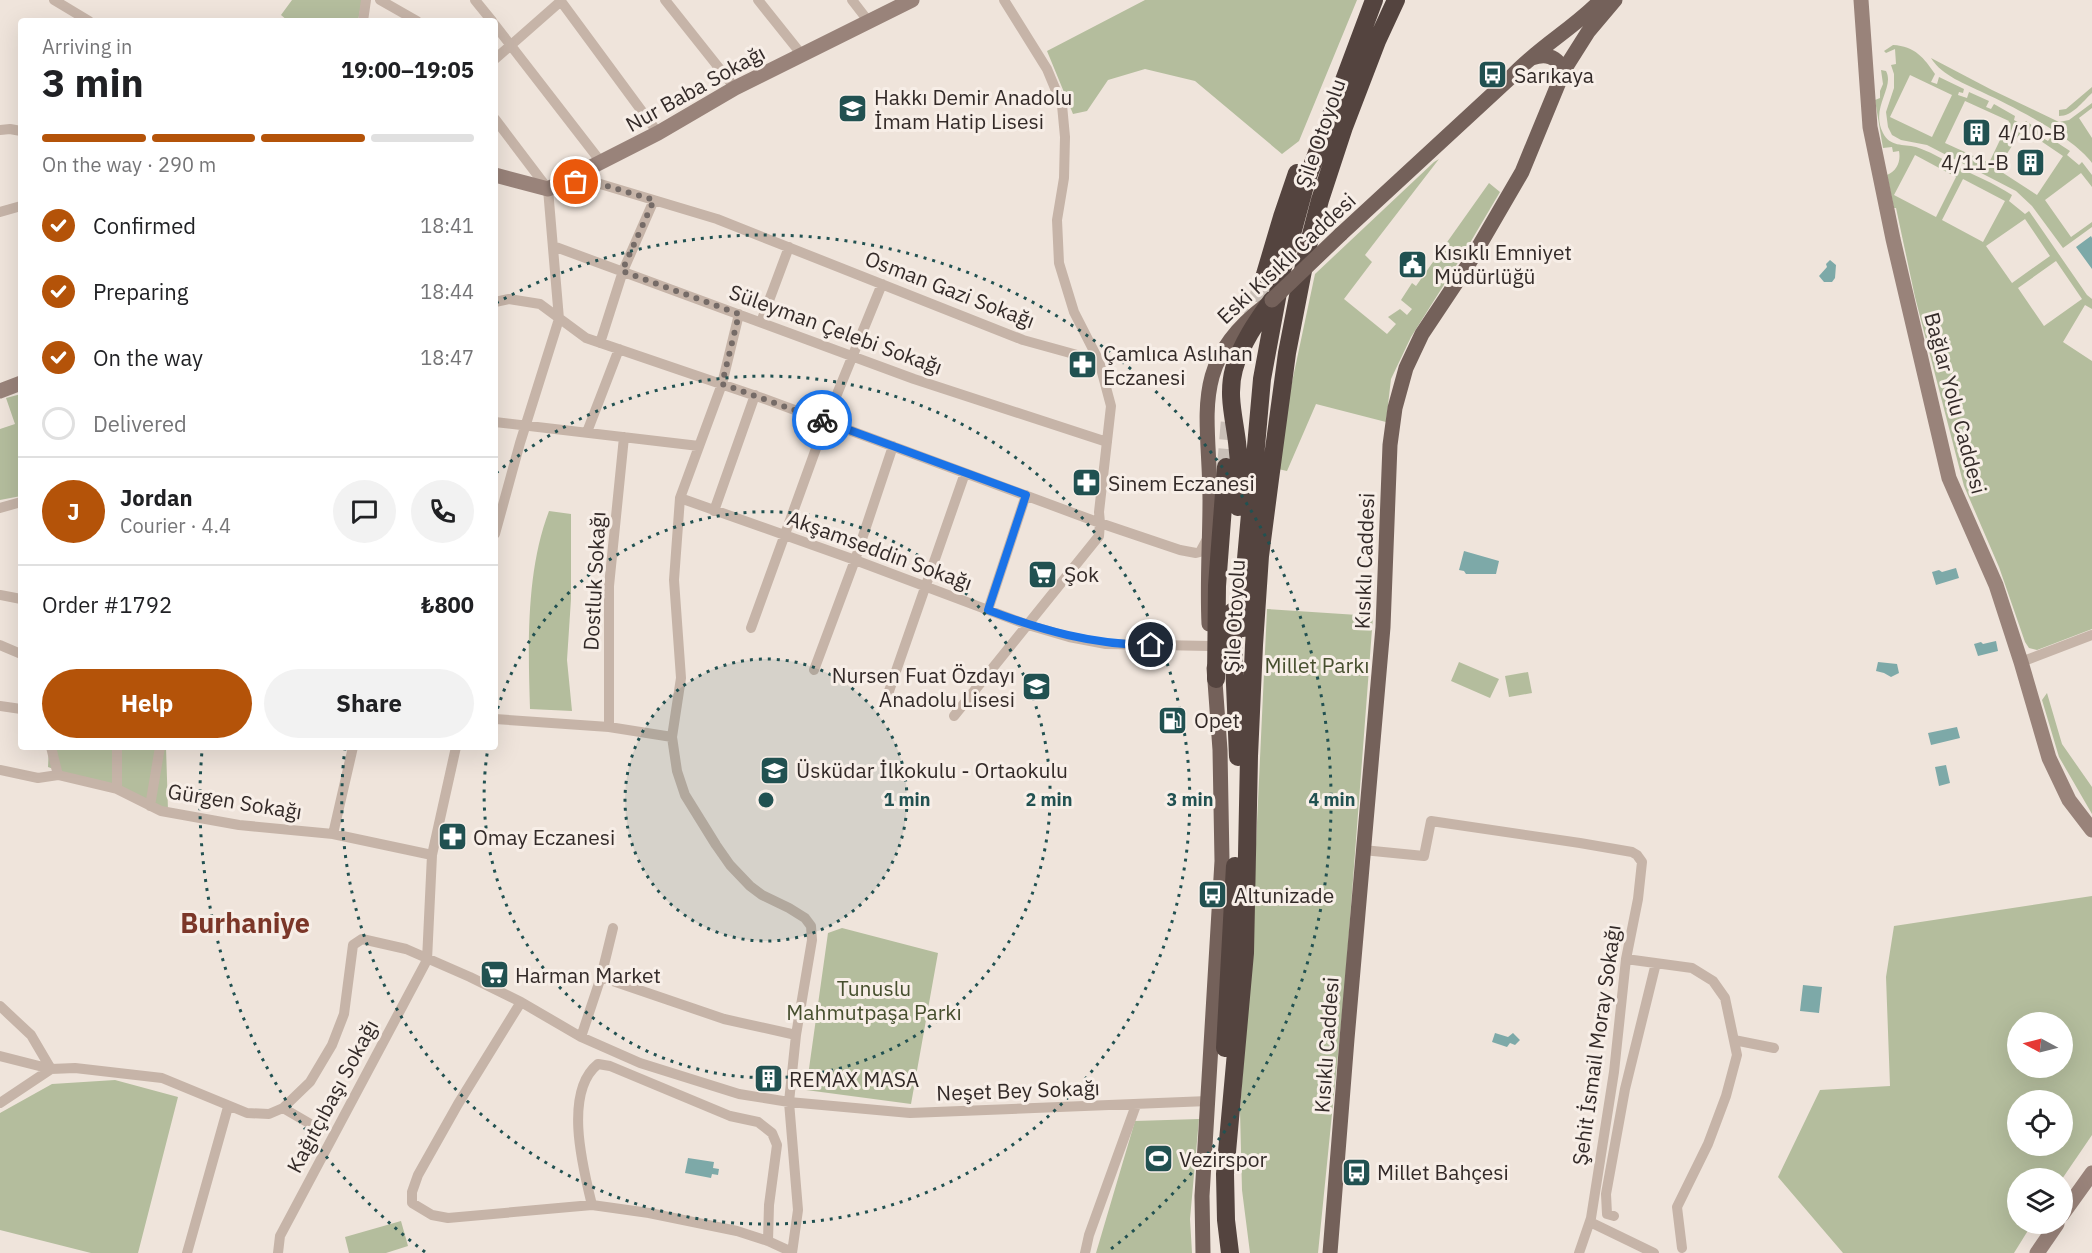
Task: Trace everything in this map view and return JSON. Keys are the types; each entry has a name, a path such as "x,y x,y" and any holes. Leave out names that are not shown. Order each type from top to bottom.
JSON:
{"highway":[{"path":"1263,281 1297,174 1340,66 1372,0"},
{"name":"Şile Otoyolu","path":"1218,1253 1214,1200 1224,1071 1235,857 1246,559 1262,379 1282,271 1306,182 1372,0"},
{"name":"Şile Otoyolu","path":"1230,1253 1226,1220 1225,1174 1245,952 1249,756 1260,556 1287,353 1307,250 1320,200 1344,127 1377,41 1396,0"},
{"path":"1238,757 1232,610 1239,466 1230,402 1231,388 1239,354 1272,300"},
{"path":"1216,679 1217,586 1226,467"},
{"path":"1230,1129 1231,1181 1241,1253"}],"main road":[{"name":"Eski Kısıklı Caddesi","path":"1203,1253 1202,1196 1222,861 1220,750 1216,679 1210,645 1208,596 1210,499 1207,406 1213,371 1233,334 1246,320 1272,300 1527,60 1583,18 1601,0"},
{"name":"Kısıklı Caddesi","path":"1330,1253 1383,627 1390,445 1395,408 1406,368 1422,334 1468,266 1522,172 1564,70 1588,32 1615,0"},
{"path":"1527,60 1541,55 1551,57 1560,63 1564,70"}],"street":[{"path":"54,0 84,18"},
{"path":"363,18 366,0"},
{"path":"380,0 412,18"},
{"path":"475,0 490,18"},
{"path":"665,0 735,87"},
{"path":"758,0 802,55"},
{"path":"852,0 869,22"},
{"name":"Nur Baba Sokağı","path":"548,189 658,133 735,87 912,0"},
{"path":"954,716 1099,536 1099,512 1111,406 1099,361 1074,312 1059,263 1057,220 1064,178 1065,137 1062,105 1047,69 1004,0"},
{"name":"Bağlar Yolu Caddesi","path":"1861,0 1870,128 1945,463 1953,489 1996,585 2052,765 2069,800 2092,830"},
{"path":"498,56 561,1 658,133"},
{"path":"498,29 601,162"},
{"path":"498,123 548,189 559,319 498,523"},
{"path":"0,130 18,130"},
{"path":"498,176 548,189"},
{"name":"Osman Gazi Sokağı","path":"548,189 576,182 597,183 717,219 1023,340 1099,361"},
{"path":"600,342 622,271 654,200"},
{"path":"0,212 18,207"},
{"name":"Süleyman Çelebi Sokağı","path":"553,246 915,380 1107,442"},
{"path":"761,322 789,247"},
{"path":"751,628 826,421 882,284"},
{"path":"498,301 509,299 540,304 586,338 826,421 1100,523 1180,550 1196,553 1204,549 1210,533"},
{"path":"521,1002 458,1104 418,1175 412,1192 412,1203 432,1215 448,1218 592,1205 649,1213 737,1231 768,1241 792,1253 798,1210 789,1102 796,1035 812,940 811,926 805,918 762,895 730,865 686,795 677,771 672,737 681,678 674,580 680,498 722,384 739,314"},
{"path":"587,432 619,349"},
{"path":"0,392 18,384"},
{"path":"714,510 755,396"},
{"path":"498,422 699,446"},
{"name":"Dostluk Sokağı","path":"609,727 609,585 624,437"},
{"path":"814,670 855,560 893,446"},
{"path":"888,694 965,472"},
{"path":"988,610 1026,495"},
{"name":"Akşamseddin Sokağı","path":"680,498 1028,625 1069,637 1106,644 1210,645"},
{"path":"0,508 18,503"},
{"path":"0,595 18,598"},
{"path":"2021,662 2092,636"},
{"path":"0,645 18,653"},
{"path":"0,705 18,708"},
{"path":"498,719 609,727 672,737"},
{"path":"52,750 58,775"},
{"path":"117,750 117,789"},
{"path":"150,806 159,750"},
{"path":"427,960 432,855 455,750"},
{"path":"333,834 352,751"},
{"name":"Gürgen Sokağı","path":"0,770 38,778 58,775 117,789 161,811 239,825 333,834 432,855"},
{"name":"Şehit İsmail Moray Sokağı","path":"1364,850 1424,856 1431,821 1632,852 1638,855 1642,862 1638,899 1626,959 1614,1072 1590,1222 1579,1253"},
{"path":"581,1037 601,977 613,928"},
{"name":"Neşet Bey Sokağı","path":"283,1108 310,1082 332,1045 344,1014 353,945 362,939 406,949 521,1002 581,1037 640,1063 739,1094 789,1102 910,1113 1208,1101"},
{"path":"1626,959 1692,968 1713,981 1725,998 1737,1055 1726,1096 1708,1144 1677,1207 1682,1248"},
{"name":"Kağıtçıbaşı Sokağı","path":"278,1253 280,1236 427,960"},
{"path":"1614,1216 1607,1214 1606,1194 1625,1089 1656,963"},
{"path":"601,977 724,1019 796,1035"},
{"path":"0,1006 37,1042 51,1069"},
{"path":"1734,1040 1774,1048"},
{"path":"0,1056 51,1069 75,1068 162,1078 247,1113 269,1114 283,1108 319,1129"},
{"path":"592,1205 580,1159 578,1119 580,1100 590,1071 598,1064 610,1066 730,1116 758,1122 772,1133 777,1145 769,1205 768,1241"},
{"path":"0,1103 51,1069"},
{"path":"1085,1253 1089,1235 1136,1105"},
{"path":"187,1253 228,1107"},
{"path":"2073,1200 2092,1173"},
{"path":"1590,1222 1654,1253"},
{"path":"2037,1253 2050,1234"}],"green space":[{"path":"292,0 362,0 359,18 284,18 281,15"},
{"path":"1145,0 1357,0 1299,141 1282,154 1195,81 1145,69 1108,80 1087,111 1073,114 1047,51"},
{"path":"1893,45 1913,50 1923,58 1935,74 1931,82 1937,84 1939,77 1964,89 1963,93 1959,92 1958,95 1967,98 1969,92 1989,101 1986,107 1991,109 1994,104 2015,116 2014,120 2023,125 2026,121 2044,134 2043,138 2048,141 2050,138 2070,151 2067,155 2079,165 2082,162 2092,175 2092,187 2081,173 2045,200 2071,237 2092,222 2092,227 2063,248 2032,206 2016,191 1927,145 1901,140 1892,135 1888,127 1886,112 1894,88 1894,74 1891,65 1896,64 1895,49 1886,53 1884,51","holes":["1910,75 1952,95 1932,137 1890,117","1965,101 2009,121 1989,163 1945,143","2023,129 2063,156 2037,195 1997,169"]},
{"path":"1931,58 2059,122 2069,120 2092,103 2092,108 2079,118 2092,138 2092,163 2057,133 2011,106 1955,79 1941,70"},
{"path":"1881,70 1886,71 1888,84 1879,115 1880,124 1889,141 1926,151 2012,195 2009,201 2025,214 2029,211 2092,299 2092,309 2085,305 2063,342 2092,361 2092,629 2037,650 2029,648 2025,642 1999,567 1964,486 1915,297 1887,175 1896,168 1899,162 1899,151 1893,152 1892,147 1883,148 1875,100 1880,98 1883,84","holes":["1915,155 1956,177 1936,217 1894,195","1963,179 2005,201 1983,242 1942,220","2025,219 2050,256 2012,283 1986,246","2056,261 2082,299 2044,326 2018,288"]},
{"path":"2092,87 2092,93 2077,108 2069,114 2059,116 2059,110 2066,109"},
{"path":"1439,159 1365,255 1372,262 1344,299 1387,334 1396,324 1388,317 1400,309 1407,315 1412,309 1401,300 1412,283 1416,286 1489,183 1500,192 1411,337 1391,379 1386,422 1316,404 1287,471 1278,469 1288,401 1315,274"},
{"path":"18,395 18,497 0,500 0,429 15,424 6,398"},
{"path":"549,511 571,514 571,599 567,660 572,711 530,709 529,634 532,583 541,534"},
{"name":"Millet Parkı","path":"1267,609 1373,616 1345,985 1318,1253 1250,1253 1242,1190 1240,1111 1251,951"},
{"path":"1459,662 1499,679 1490,698 1451,681"},
{"path":"1528,672 1532,693 1509,697 1505,676"},
{"path":"2047,693 2062,744 2092,787 2092,814 2059,757 2042,700"},
{"path":"49,750 166,750 168,810 48,767"},
{"path":"2092,896 2092,1135 2070,1168 2007,1168 2007,1234 2026,1234 2014,1253 1843,1253 1778,1177 1820,1090 1890,1086 1886,977 1894,926"},
{"name":"Tunuslu Mahmutpaşa Parkı","path":"842,928 938,953 911,1104 806,1090 828,933"},
{"path":"115,1080 178,1097 138,1253 91,1253 0,1230 0,1113 52,1084"},
{"path":"1199,1119 1190,1219 1192,1253 1096,1253 1135,1121"},
{"path":"401,1221 408,1246 386,1253 349,1253 345,1237"}],"water":[{"path":"2091,236 2092,238 2092,269 2076,247"},
{"path":"1830,260 1836,265 1835,278 1832,282 1824,282 1819,276"},
{"path":"1464,551 1499,561 1496,574 1466,574 1459,570"},
{"path":"1956,568 1959,578 1936,585 1932,572"},
{"path":"1996,641 1998,651 1978,656 1974,644"},
{"path":"1878,662 1897,664 1899,673 1891,677 1876,671"},
{"path":"1957,727 1960,738 1931,745 1928,733"},
{"path":"1946,765 1950,783 1939,786 1935,767"},
{"path":"1803,985 1822,987 1819,1013 1800,1011"},
{"path":"1495,1033 1508,1037 1513,1033 1520,1040 1515,1045 1510,1043 1507,1047 1492,1042"},
{"path":"688,1158 714,1162 713,1168 719,1169 718,1175 712,1174 711,1178 685,1173"}],"tunnel":[{"path":"1249,328 1263,281"},
{"path":"1226,467 1230,419"}],"way so far":[{"path":"576,182 597,183 654,200 622,271 739,314 722,384 822,420"}],"place":[{"name":"Sarıkaya","path":"1493,75"},
{"name":"Hakkı Demir Anadolu İmam Hatip Lisesi","path":"853,109"},
{"name":"4/10-B","path":"1977,132"},
{"name":"4/11-B","path":"2030,162"},
{"name":"Kısıklı Emniyet Müdürlüğü","path":"1413,264"},
{"name":"Çamlıca Aslıhan Eczanesi","path":"1082,365"},
{"name":"Sinem Eczanesi","path":"1087,483"},
{"name":"Şok","path":"1043,574"},
{"name":"Nursen Fuat Özdayı Anadolu Lisesi","path":"1036,687"},
{"name":"Opet","path":"1173,720"},
{"name":"Üsküdar İlkokulu - Ortaokulu","path":"775,770"},
{"name":"Omay Eczanesi","path":"452,837"},
{"name":"Altunizade","path":"1213,895"},
{"name":"Harman Market","path":"494,975"},
{"name":"REMAX MASA","path":"768,1079"},
{"name":"Vezirspor","path":"1158,1159"},
{"name":"Millet Bahçesi","path":"1356,1172"}],"district":[{"name":"Burhaniye","path":"245,922"}],"route":[{"path":"822,420 1026,495 988,610 1069,637 1106,644 1151,645"}]}
